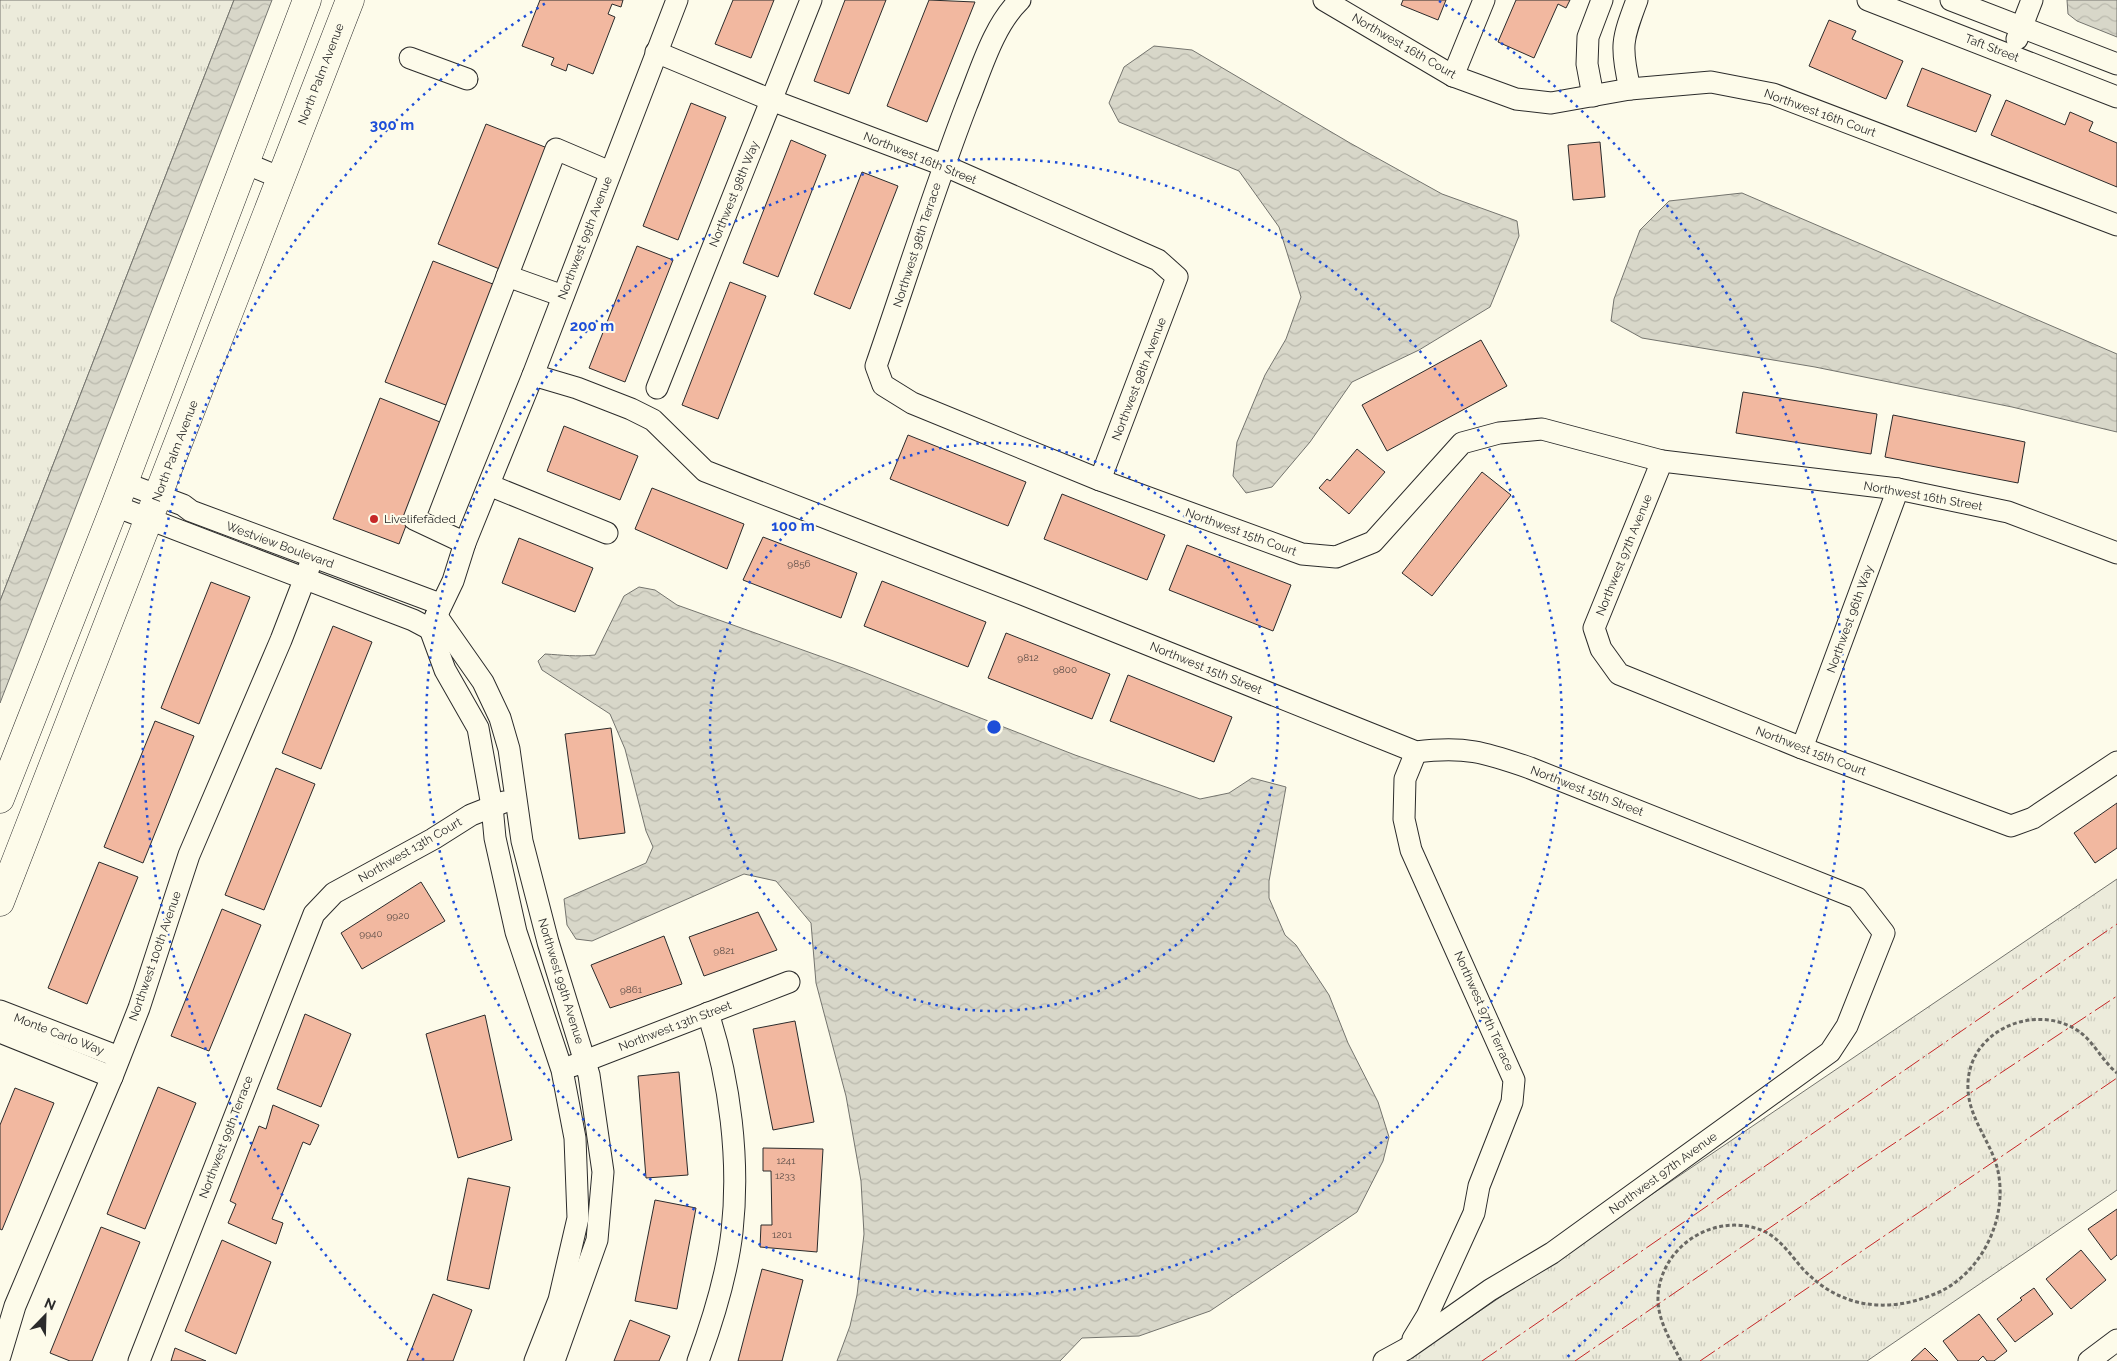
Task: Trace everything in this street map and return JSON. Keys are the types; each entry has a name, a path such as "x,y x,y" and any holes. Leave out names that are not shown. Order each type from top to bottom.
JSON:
{"main road":[{"path":"0,799 119,494 307,0"},
{"name":"North Palm Avenue","path":"0,902 350,0"}],"street":[{"name":"Northwest 99th Avenue","path":"535,1361 559,1300 578,1218 575,1138 562,1070 516,932 495,838 492,806 478,728 445,670 435,616 452,580 465,542 533,375 677,0"},
{"name":"Northwest 98th Way","path":"657,388 811,0"},
{"name":"Northwest 98th Terrace","path":"883,386 876,366 944,165 987,52 1012,8 1020,0"},
{"name":"Northwest 16th Court","path":"1324,0 1452,76 1516,99 1551,103 1630,89 1712,82 1773,94 2117,225"},
{"path":"1452,76 1484,0"},
{"path":"1593,96 1587,64 1588,37 1602,0"},
{"path":"1630,89 1623,61 1623,38 1637,0"},
{"name":"Taft Street","path":"1868,0 2117,96"},
{"path":"1951,0 2117,64"},
{"path":"2010,55 2032,0"},
{"name":"Northwest 16th Street","path":"656,52 771,100 944,165 1158,260 1177,277"},
{"path":"410,58 467,79"},
{"path":"465,542 414,519 556,149 610,172"},
{"path":"245,163 281,178"},
{"path":"507,276 563,296"},
{"name":"Northwest 98th Avenue","path":"1100,480 1177,277"},
{"name":"Northwest 15th Street","path":"533,375 577,388 654,420 705,471 1022,594 1416,752 1447,748 1482,752 1530,768 1857,898 1884,933"},
{"name":"Northwest 15th Court","path":"883,386 912,403 1100,480 1302,554 1336,557 1372,542 1462,443 1499,433 1542,429 1662,461"},
{"name":"Northwest 16th Street","path":"1662,461 1898,489 2008,512 2117,552"},
{"name":"Northwest 97th Avenue","path":"1601,649 1594,628 1662,461"},
{"path":"489,485 607,533"},
{"name":"Northwest 96th Way","path":"1802,748 1898,489"},
{"name":"Westview Boulevard","path":"119,494 153,507 304,577 413,620 435,616"},
{"name":"Westview Boulevard","path":"153,507 183,505 191,511 313,557 435,616"},
{"name":"Northwest 100th Avenue","path":"0,1356 15,1306 112,1077 139,1008 189,855 281,640 313,557"},
{"name":"Northwest 99th Avenue","path":"435,616 483,682 500,718 509,749 522,842 548,942 585,1061 603,1172 597,1240 554,1361"},
{"name":"Northwest 15th Court","path":"1601,649 1619,674 1802,748 2011,826 2033,818 2117,762"},
{"name":"Northwest 97th Terrace","path":"1406,1348 1427,1316 1474,1213 1479,1186 1512,1102 1514,1080 1411,850 1404,819 1405,779 1416,752"},
{"name":"Northwest 13th Court","path":"314,914 334,893 433,839 471,815 515,799"},
{"name":"Northwest 99th Terrace","path":"139,1361 314,914"},
{"name":"Northwest 97th Avenue","path":"1384,1361 1490,1290 1552,1253 1830,1052 1847,1026 1884,933"},
{"name":"Northwest 13th Street","path":"562,1070 789,982"},
{"name":"Monte Carlo Way","path":"0,1011 119,1057"},
{"path":"698,1361 712,1322 732,1233 734,1191 732,1140 724,1071 708,1013"},
{"name":"Monte Carlo Way","path":"0,1032 112,1077"},
{"path":"2089,1361 2117,1340"}],"path":[{"path":"1681,1361 1662,1321 1658,1297 1662,1272 1673,1255 1688,1240 1706,1230 1728,1225 1762,1230 1775,1238 1827,1290 1868,1304 1892,1306 1914,1302 1937,1294 1956,1282 1969,1269 1984,1251 1992,1234 1999,1211 2000,1186 1997,1166 1974,1118 1969,1102 1968,1083 1970,1068 1977,1052 1998,1031 2011,1024 2028,1020 2046,1020 2063,1023 2077,1030 2088,1039 2117,1073"}],"green space":[{"path":"0,0 234,0 0,601"},
{"path":"2117,879 2117,1190 1867,1361 1406,1361"}],"water":[{"path":"234,0 272,0 0,703 0,601"},
{"path":"2067,0 2117,0 2117,37 2077,21 2068,14"},
{"path":"1154,46 1192,50 1350,143 1442,194 1517,221 1519,236 1490,307 1419,350 1352,382 1310,442 1272,487 1246,493 1233,476 1237,442 1265,375 1286,339 1301,297 1279,227 1239,171 1119,122 1109,103 1124,67"},
{"path":"1742,193 2117,354 2117,432 2012,407 1815,367 1642,338 1611,321 1614,299 1640,230 1669,201"},
{"path":"639,587 655,590 677,605 853,668 1075,755 1200,799 1229,793 1252,778 1286,787 1269,881 1269,898 1285,935 1296,945 1329,995 1348,1043 1378,1102 1389,1137 1383,1161 1357,1212 1210,1311 1139,1336 1082,1338 1060,1361 837,1361 850,1326 857,1295 864,1234 861,1181 846,1096 816,983 811,923 776,881 744,874 592,941 576,939 567,925 564,899 646,863 653,847 646,831 625,749 610,714 542,670 538,661 545,654 595,655 624,596"}],"building":[{"path":"540,0 623,0 621,7 612,4 608,14 615,17 593,74 568,64 566,71 551,65 554,58 522,46"},
{"path":"733,0 774,0 751,58 715,44"},
{"path":"845,0 886,0 849,94 814,81"},
{"path":"929,0 975,2 927,122 887,106"},
{"path":"1403,0 1446,0 1438,20 1401,5"},
{"path":"1516,0 1570,0 1566,8 1558,4 1534,58 1498,42"},
{"path":"1829,20 1856,31 1852,39 1903,61 1886,99 1809,66"},
{"path":"1922,68 1991,95 1976,132 1907,106"},
{"path":"2006,100 2065,125 2070,112 2093,122 2089,131 2117,143 2117,187 1991,135"},
{"path":"691,103 726,117 678,240 643,226"},
{"path":"486,124 550,149 502,270 438,244"},
{"path":"791,140 826,155 778,277 743,263"},
{"path":"1600,142 1605,197 1573,200 1568,145"},
{"path":"862,172 898,186 850,309 814,294"},
{"path":"637,246 673,260 625,382 589,368"},
{"path":"433,261 498,286 451,407 385,382"},
{"path":"730,282 766,296 718,419 682,405"},
{"path":"1481,340 1507,386 1387,451 1362,405"},
{"path":"1743,392 1877,414 1871,454 1736,433"},
{"path":"380,398 445,424 399,544 333,519"},
{"path":"1893,415 2025,442 2018,483 1885,457"},
{"path":"564,426 638,456 620,500 547,471"},
{"path":"908,435 1026,482 1008,526 890,479"},
{"path":"1357,449 1385,472 1349,514 1319,488 1327,479 1330,481"},
{"path":"1482,472 1511,495 1432,596 1402,573"},
{"path":"652,488 744,524 727,569 635,529"},
{"path":"1062,494 1165,535 1147,580 1044,539"},
{"path":"763,537 857,573 841,618 743,580"},
{"path":"519,538 593,568 575,612 502,583"},
{"path":"1187,545 1291,585 1273,631 1169,590"},
{"path":"882,581 986,622 968,667 864,626"},
{"path":"211,582 250,597 199,724 161,708"},
{"path":"333,626 372,642 321,769 282,753"},
{"path":"1006,633 1110,674 1092,719 988,678"},
{"path":"1128,675 1232,717 1214,762 1110,721"},
{"path":"155,721 194,736 143,863 104,847"},
{"path":"611,728 625,833 579,839 565,734"},
{"path":"276,768 315,784 264,910 225,895"},
{"path":"2117,803 2117,848 2095,863 2074,833"},
{"path":"99,862 138,877 87,1004 48,988"},
{"path":"421,882 445,921 362,969 341,933"},
{"path":"222,909 261,925 209,1051 171,1036"},
{"path":"758,912 777,950 704,976 689,937"},
{"path":"664,936 682,984 610,1008 591,965"},
{"path":"305,1014 351,1034 321,1107 277,1089"},
{"path":"485,1015 512,1140 458,1158 426,1034"},
{"path":"795,1021 814,1122 773,1130 753,1029"},
{"path":"679,1072 688,1175 646,1178 638,1076"},
{"path":"158,1087 196,1103 145,1229 107,1214"},
{"path":"15,1088 54,1103 2,1230 0,1229 0,1125"},
{"path":"273,1105 319,1125 310,1145 303,1142 272,1219 283,1223 276,1244 228,1223 236,1204 230,1201 259,1126 266,1129"},
{"path":"763,1148 823,1149 817,1252 760,1247 761,1225 772,1225 771,1171 763,1171"},
{"path":"468,1178 510,1187 489,1289 447,1280"},
{"path":"655,1200 696,1208 677,1309 635,1301"},
{"path":"2117,1209 2117,1255 2111,1260 2088,1229"},
{"path":"101,1227 140,1242 92,1361 70,1361 50,1353"},
{"path":"222,1240 271,1262 236,1354 185,1331"},
{"path":"2081,1250 2106,1280 2071,1309 2046,1279"},
{"path":"762,1269 803,1280 782,1361 738,1361"},
{"path":"2034,1288 2053,1314 2015,1342 1997,1319"},
{"path":"433,1294 472,1310 453,1361 407,1361"},
{"path":"1979,1314 2007,1351 1994,1361 1987,1361 1983,1356 1978,1361 1958,1361 1943,1341"},
{"path":"630,1320 670,1336 659,1361 614,1361"},
{"path":"175,1348 206,1361 171,1361"},
{"path":"1925,1348 1938,1361 1911,1361"}],"power":[{"path":"1482,1361 2117,924"},
{"path":"1575,1361 1863,1164 2117,996"},
{"path":"1700,1361 2117,1078"}],"place":[{"name":"Livelifefaded","path":"374,519"}]}
